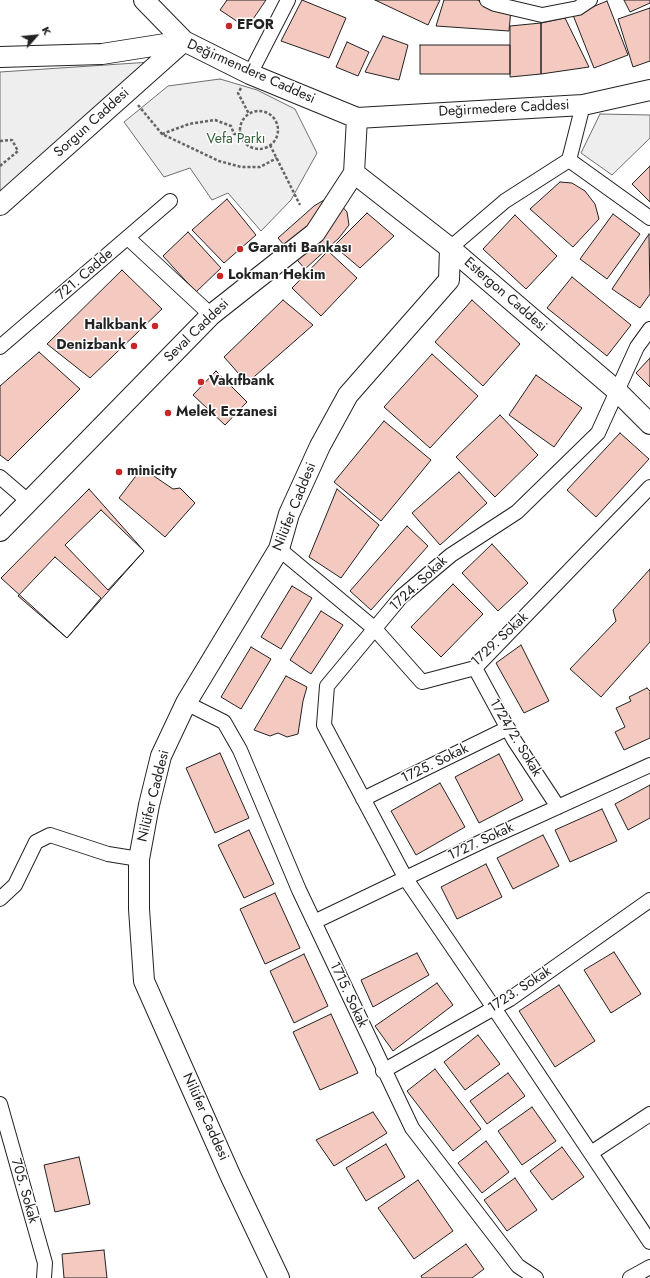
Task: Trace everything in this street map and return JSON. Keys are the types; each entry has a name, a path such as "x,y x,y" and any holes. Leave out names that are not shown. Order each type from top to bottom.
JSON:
{"street":[{"path":"144,0 184,41"},
{"path":"161,0 184,41"},
{"path":"250,74 288,0"},
{"path":"488,0 495,4 542,15 578,8 590,0"},
{"name":"Değirmendere Caddesi","path":"0,57 102,54 184,41 250,74 357,118"},
{"name":"Sorgun Caddesi","path":"0,205 184,41"},
{"name":"Değirmedere Caddesi","path":"357,118 583,105 650,90"},
{"path":"450,248 505,201 568,160 583,105"},
{"name":"Seval Caddesi","path":"0,531 211,314 315,233 354,173 357,118"},
{"path":"568,160 650,218"},
{"name":"Estergon Caddesi","path":"354,173 450,248 617,391 650,424"},
{"name":"721. Cadde","path":"0,347 170,201"},
{"path":"128,238 211,314"},
{"name":"Nilüfer Caddesi","path":"279,1278 144,981 139,908 139,858 149,805 161,756 186,703 279,549 289,514 320,446 348,395 449,280 450,248"},
{"name":"1724. Sokak","path":"650,329 637,347 598,432 517,512 451,555 401,597 327,686 324,725 406,879 650,1242"},
{"path":"0,477 28,502"},
{"name":"1729. Sokak","path":"279,549 375,629 422,682 475,668 650,487"},
{"name":"1724/2. Sokak","path":"475,668 508,728 558,807"},
{"name":"1715. Sokak","path":"186,703 224,722 240,750 314,922 383,1070 412,1128 518,1266 536,1278"},
{"name":"1725. Sokak","path":"363,799 508,728"},
{"name":"1727. Sokak","path":"314,922 650,765"},
{"path":"0,899 15,885 36,842 50,835 108,854 139,858"},
{"name":"1723. Sokak","path":"383,1070 510,999 650,900"},
{"name":"705. Sokak","path":"0,1104 45,1263 44,1278"},
{"path":"591,1153 650,1114"},
{"path":"630,1278 650,1267"}],"path":[{"path":"249,114 238,93 250,74"},
{"path":"127,92 162,134 220,161 241,167 260,167 278,158"},
{"path":"254,111 266,112 275,119 278,130 277,136 270,145 265,148 252,147 243,139 241,134 242,122 254,111"},
{"path":"162,134 189,124 215,120 230,126 234,134 241,134"},
{"path":"0,141 12,140 18,151 0,166"},
{"path":"270,145 278,158 300,205"}],"green space":[{"path":"151,62 0,193 0,72"},
{"name":"Vefa Parkı","path":"220,79 257,90 295,109 317,153 291,200 261,231 228,193 212,200 190,168 164,177 124,122 168,86"},
{"path":"600,114 650,115 650,138 612,175 581,153"}],"building":[{"path":"227,0 266,0 247,28 220,10"},
{"path":"302,0 346,18 329,58 281,41"},
{"path":"375,0 440,0 428,25"},
{"path":"444,0 477,0 494,7 511,9 509,31 436,26"},
{"path":"624,0 650,0 650,3 630,12"},
{"path":"607,1 628,55 594,68 573,15"},
{"path":"650,8 650,61 633,67 618,19"},
{"path":"565,18 589,67 541,74 541,23"},
{"path":"541,23 541,74 510,77 510,26"},
{"path":"383,36 408,45 399,80 365,72"},
{"path":"347,42 369,52 358,76 336,67"},
{"path":"420,45 510,45 510,74 420,74"},
{"path":"650,166 650,202 632,184"},
{"path":"560,182 572,183 585,191 595,204 599,219 573,247 530,209"},
{"path":"227,199 256,235 224,263 192,230"},
{"path":"331,199 340,204 347,212 349,225 339,238 305,269 278,238 314,206 324,200"},
{"path":"367,213 394,236 360,268 334,246"},
{"path":"613,214 640,234 607,279 580,259"},
{"path":"515,215 557,256 526,289 483,249"},
{"path":"188,232 221,268 196,292 163,256"},
{"path":"649,234 650,294 640,308 612,289"},
{"path":"328,251 357,278 321,316 292,288"},
{"path":"122,270 162,309 90,378 47,344"},
{"path":"572,277 631,325 607,356 547,308"},
{"path":"283,300 313,325 247,383 224,357"},
{"path":"472,300 520,344 483,386 435,342"},
{"path":"39,352 80,389 8,461 0,455 0,386"},
{"path":"432,354 478,396 430,448 384,407"},
{"path":"650,358 650,387 636,373"},
{"path":"216,371 247,402 225,425 193,395"},
{"path":"536,375 582,408 554,447 509,415"},
{"path":"500,415 538,455 495,497 456,457"},
{"path":"384,421 431,460 381,521 334,482"},
{"path":"620,433 649,459 596,517 567,490"},
{"path":"142,468 173,489 180,488 195,503 165,537 119,498"},
{"path":"459,472 487,503 440,545 412,513"},
{"path":"89,489 144,551 67,638 1,578"},
{"path":"337,489 379,525 341,578 309,557"},
{"path":"101,510 144,551 108,590 65,545"},
{"path":"407,526 428,546 371,610 350,591"},
{"path":"492,544 528,583 498,611 462,573"},
{"path":"55,557 101,598 67,638 18,596"},
{"path":"650,569 650,642 601,697 570,669 616,621 613,610"},
{"path":"453,584 483,614 441,657 411,627"},
{"path":"292,586 312,598 281,649 261,637"},
{"path":"321,611 343,625 311,674 290,660"},
{"path":"521,645 549,701 524,713 496,663"},
{"path":"251,647 271,659 241,709 221,697"},
{"path":"286,676 307,687 303,701 298,734 287,737 278,733 270,736 254,730"},
{"path":"647,688 650,691 650,738 624,750 615,732 625,727 616,708 631,701 629,697"},
{"path":"220,753 249,818 215,833 186,768"},
{"path":"499,754 523,800 479,823 455,777"},
{"path":"440,783 465,827 416,855 391,811"},
{"path":"650,785 650,818 628,830 615,804"},
{"path":"602,809 617,841 570,862 555,830"},
{"path":"249,830 274,884 244,898 218,845"},
{"path":"543,835 559,866 513,889 497,858"},
{"path":"486,864 502,897 457,919 441,887"},
{"path":"275,893 300,948 265,964 240,909"},
{"path":"614,952 641,994 611,1013 584,970"},
{"path":"417,953 429,975 373,1007 361,980"},
{"path":"304,954 328,1006 294,1023 270,971"},
{"path":"437,983 453,1005 393,1051 375,1026"},
{"path":"559,985 595,1041 555,1067 519,1011"},
{"path":"331,1014 358,1073 320,1090 293,1032"},
{"path":"478,1035 500,1064 465,1090 444,1062"},
{"path":"435,1069 481,1129 453,1151 407,1091"},
{"path":"508,1073 525,1096 487,1124 470,1101"},
{"path":"532,1107 556,1141 522,1165 498,1131"},
{"path":"373,1112 387,1133 334,1166 316,1140"},
{"path":"486,1141 509,1172 482,1193 458,1163"},
{"path":"386,1144 405,1177 366,1201 346,1168"},
{"path":"562,1147 584,1177 552,1200 530,1171"},
{"path":"79,1157 90,1204 55,1212 44,1165"},
{"path":"515,1178 537,1210 507,1231 484,1200"},
{"path":"418,1180 453,1231 414,1259 378,1208"},
{"path":"466,1244 484,1269 472,1278 422,1278 421,1276"},
{"path":"104,1250 107,1278 64,1278 62,1254"}],"place":[{"name":"EFOR","path":"229,26"},
{"name":"Garanti Bankası","path":"240,249"},
{"name":"Lokman Hekim","path":"220,276"},
{"name":"Halkbank","path":"155,326"},
{"name":"Denizbank","path":"134,346"},
{"name":"Vakıfbank","path":"201,382"},
{"name":"Melek Eczanesi","path":"168,413"},
{"name":"minicity","path":"119,472"}]}
